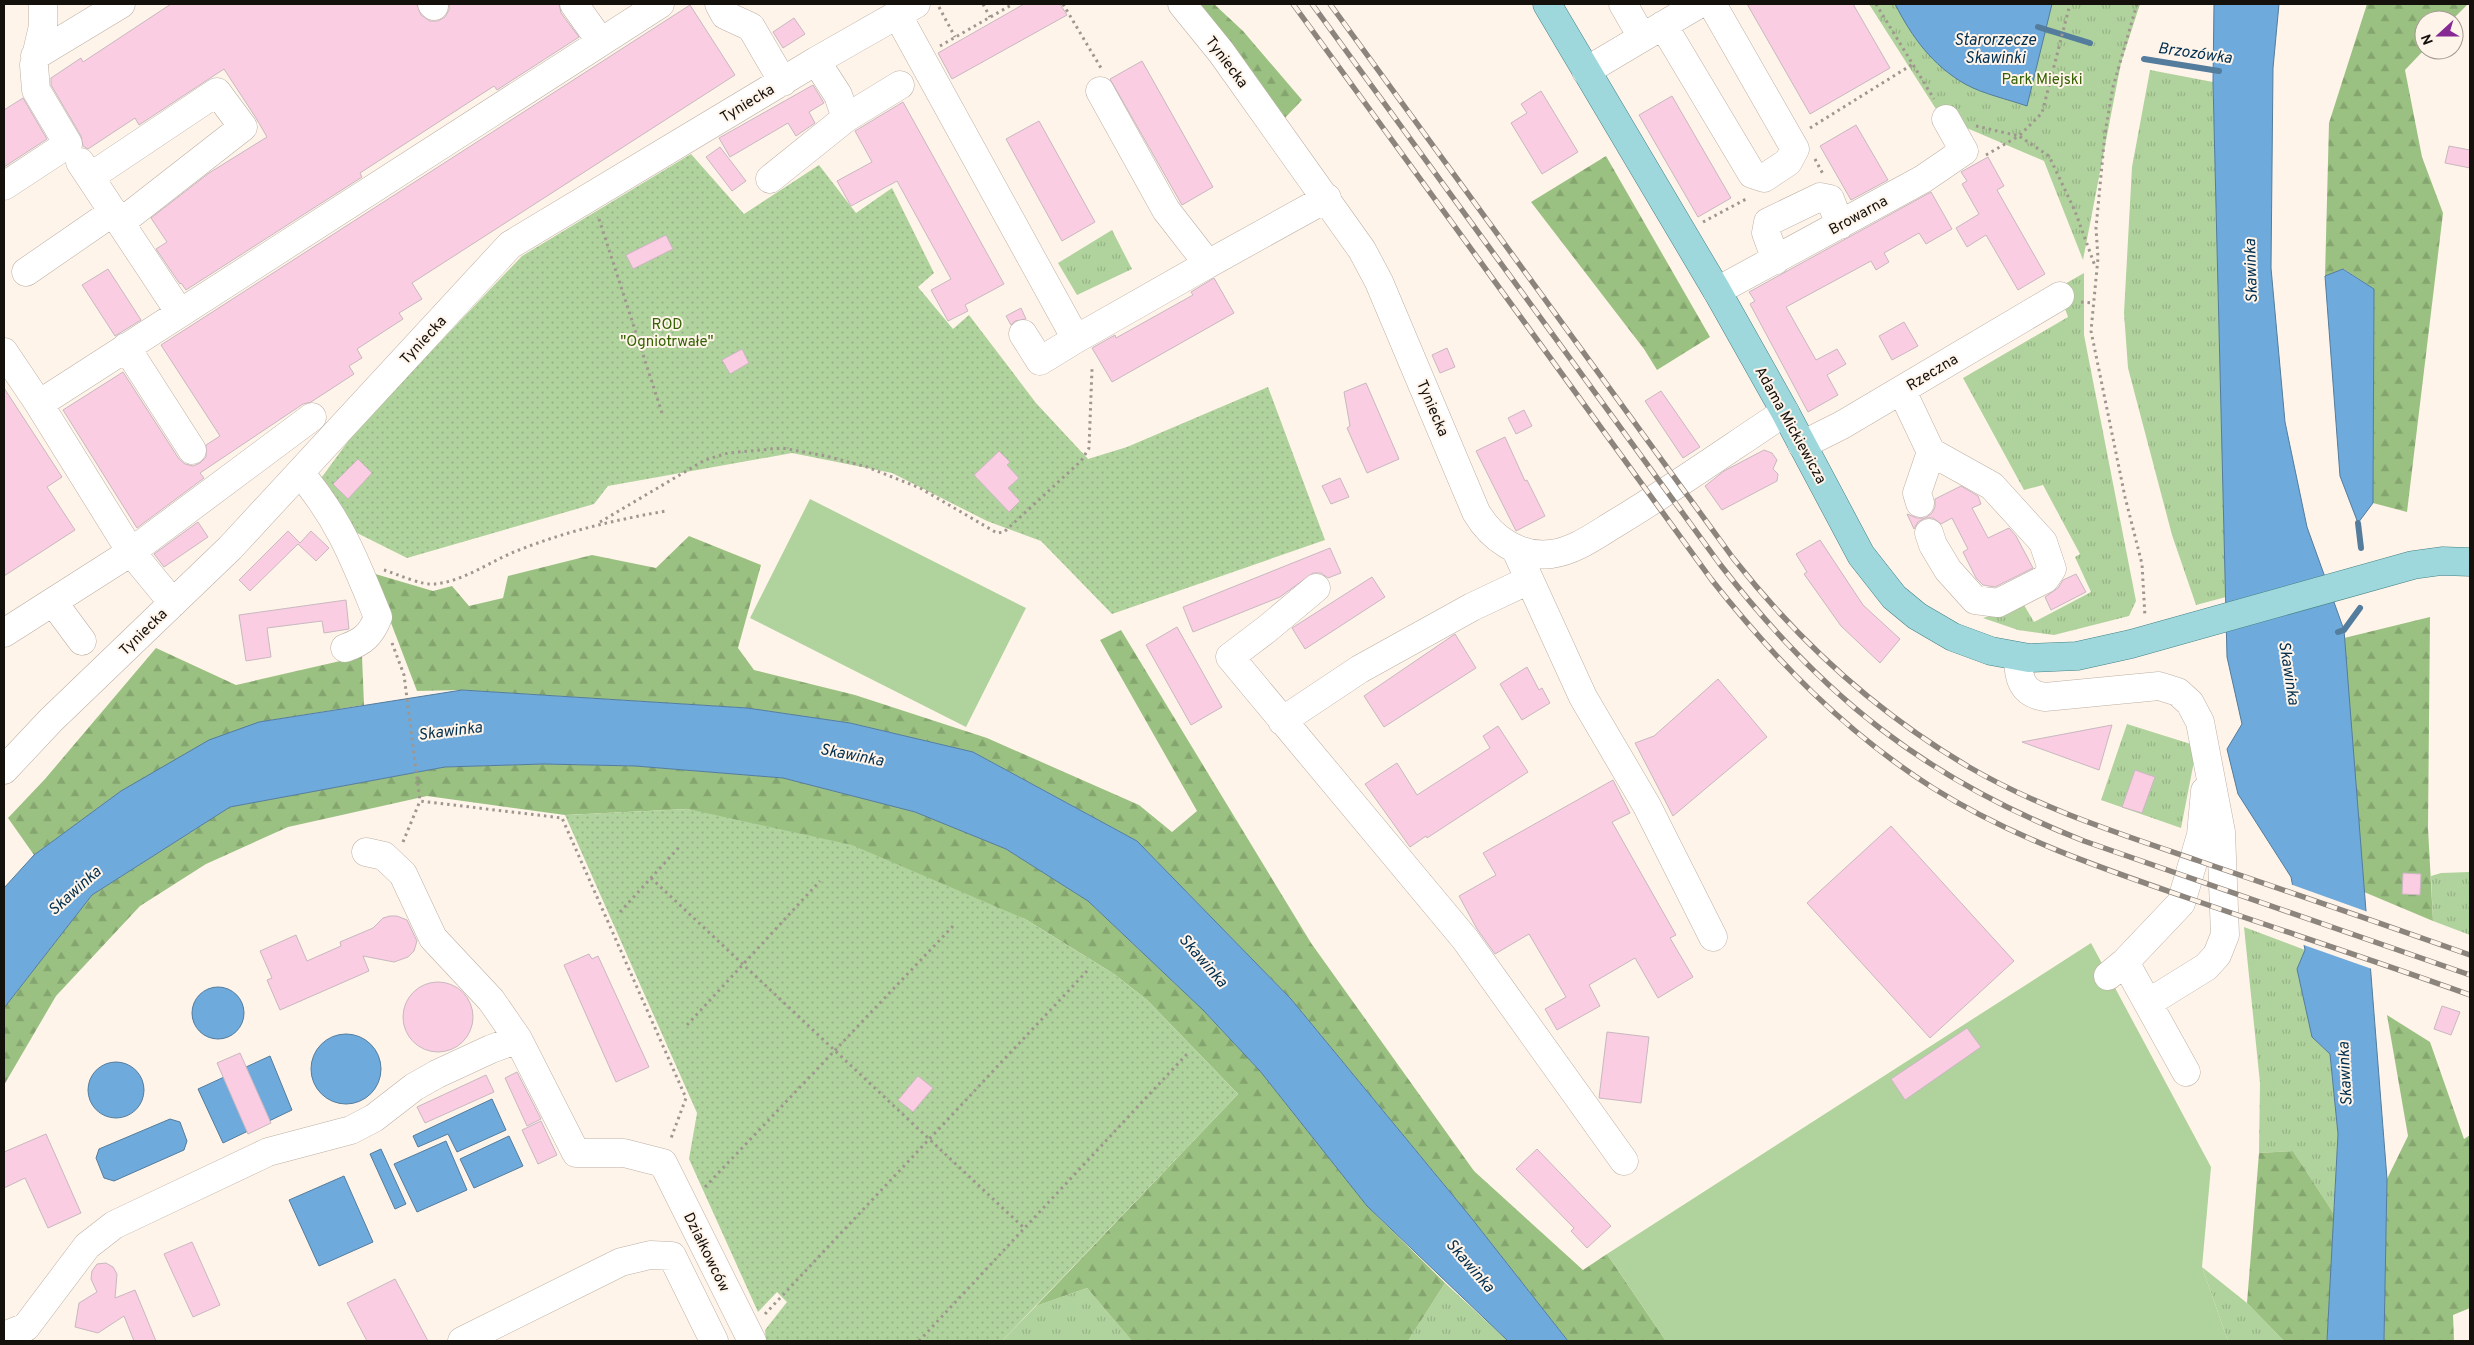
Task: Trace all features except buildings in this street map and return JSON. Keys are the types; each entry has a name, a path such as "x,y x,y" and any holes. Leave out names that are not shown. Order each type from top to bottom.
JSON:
{"main road":[{"name":"Adama Mickiewicza","path":"1547,4 1717,292 1785,412 1861,555 1894,597 1917,616 1953,637 1978,647 2018,657 2077,656 2154,630 2413,565 2442,561 2470,562"}],"street":[{"path":"43,4 43,26 35,56 36,90 68,144 180,313"},
{"path":"35,56 121,4"},
{"path":"574,4 601,42"},
{"path":"38,404 660,4"},
{"path":"720,4 726,15 752,26 783,82"},
{"name":"Tyniecka","path":"1182,4 1221,52 1327,198 1362,250 1379,282 1476,512 1492,534 1515,548 1541,554 1552,554 1582,543 1643,507 1785,412"},
{"path":"1623,4 1653,31 1752,174 1764,178 1788,162 1795,149 1712,4"},
{"path":"1586,71 1699,4"},
{"path":"906,9 920,57 1076,339"},
{"name":"Tyniecka","path":"4,770 51,720 230,548 510,245 906,9"},
{"path":"816,61 838,95 846,118"},
{"path":"770,179 846,118 900,86"},
{"path":"1100,91 1166,210 1208,264"},
{"path":"26,272 116,217 243,127 217,92 90,177"},
{"path":"1946,119 1964,151"},
{"path":"4,186 68,144"},
{"name":"Browarna","path":"1717,292 1923,179 1964,151"},
{"path":"1776,260 1766,233 1768,222 1820,197 1830,199 1840,225"},
{"path":"1023,334 1040,361 1327,198"},
{"name":"Rzeczna","path":"1802,445 1832,431 1902,391 2060,296"},
{"path":"126,347 192,450"},
{"path":"4,352 131,552 173,603"},
{"path":"1902,391 1931,452 1992,486 2043,542 2052,569 2045,579 1998,604 1975,600 1948,570 1933,545 1929,533"},
{"path":"4,633 131,552 312,416"},
{"path":"1920,503 1917,493 1931,452"},
{"path":"300,473 330,512 354,557 378,617 373,630 362,642 345,648"},
{"path":"1515,548 1583,697 1647,806 1713,937"},
{"path":"1282,721 1360,669 1472,608 1529,580"},
{"path":"1316,588 1230,657 1465,938 1624,1161"},
{"path":"53,602 82,641"},
{"path":"2018,657 2018,673 2022,683 2028,691 2036,696 2045,698 2159,686 2178,692 2190,703 2200,722 2221,832 2225,935 2217,955 2206,967 2148,1003"},
{"path":"2186,1072 2148,1003 2117,969 2180,903 2201,835 2207,760"},
{"path":"375,854 403,874 433,938 490,1000 518,1039 576,1153 624,1153 663,1163"},
{"path":"4,1336 26,1327 87,1246 114,1225 268,1152 351,1130 374,1118 414,1087 437,1074 491,1048 518,1039"},
{"name":"Działkowców","path":"663,1163 752,1341"},
{"path":"462,1341 621,1262 650,1255 672,1256 714,1341"}],"path":[{"path":"937,4 955,37"},
{"path":"983,4 990,17"},
{"path":"920,57 1013,4"},
{"path":"1063,4 1104,73 1100,91"},
{"path":"1876,4 1946,119 2018,136 2049,156 2075,211 2095,267"},
{"path":"1964,151 1984,157 2018,136 2042,113 2062,29 2070,4"},
{"path":"2138,4 2113,87 2105,133 2096,228 2098,258 2095,267 2091,331 2125,497 2142,564 2154,630"},
{"path":"1790,140 1912,64"},
{"path":"597,216 663,416"},
{"path":"600,522 705,460 728,453 782,448 826,456 867,468 920,488 997,533 1004,532 1081,461 1089,448 1092,369"},
{"path":"354,557 385,570 434,585 477,570 518,550 600,522 666,510"},
{"path":"375,854 402,845 420,801 404,675 386,630 378,617"},
{"path":"420,801 562,818 686,1098 663,1163"},
{"path":"620,912 681,846"},
{"path":"651,878 1024,1228"},
{"path":"687,1025 820,881"},
{"path":"705,1186 955,924"},
{"path":"782,1297 1088,970"},
{"path":"919,1341 1187,1054"}],"green space":[{"path":"1197,4 1214,4 1243,31 1302,100 1283,120"},
{"name":"Park Miejski","path":"1869,4 2140,4 2121,63 2083,260 2044,161 1941,117"},
{"path":"2367,4 2468,4 2462,10 2414,10 2414,60 2405,70 2422,157 2443,213 2407,512 2373,503 2374,289 2344,269 2325,276 2329,123"},
{"path":"2150,70 2213,82 2226,597 2196,605 2172,535 2128,368 2124,313 2132,167"},
{"name":"ROD \"Ogniotrwałe\"","path":"691,154 744,214 819,165 856,213 892,188 934,273 918,287 953,329 969,315 1036,403 1088,459 1127,447 1268,387 1325,540 1112,614 1041,541 987,521 892,473 792,453 608,486 594,504 407,558 349,529 319,481 357,429 522,256"},
{"path":"1606,156 1710,337 1657,370 1644,349 1531,202"},
{"path":"1112,230 1132,269 1077,295 1058,263"},
{"path":"2084,273 2084,335 2136,601 2129,616 2054,635 2018,630 1983,618 2024,605 2034,622 2091,592 2075,557 2080,554 2043,485 2024,490 1963,378 2068,317 2063,303 2063,285"},
{"path":"810,499 1026,608 966,727 750,618"},
{"path":"689,536 761,565 738,648 754,670 855,695 987,738 1139,805 1172,832 1197,811 1100,640 1121,630 1311,943 1474,1171 1583,1270 1607,1254 1666,1341 1568,1341 1469,1215 1291,999 1137,841 973,752 850,723 747,708 462,690 417,691 372,573 433,591 452,586 469,606 503,598 508,576 592,555 656,568"},
{"path":"2430,617 2428,828 2433,921 2364,892 2344,638"},
{"path":"156,648 236,685 362,656 364,705 259,722 121,791 34,855 8,818 45,779"},
{"path":"2127,724 2197,746 2181,828 2101,800"},
{"path":"544,764 635,766 783,778 915,812 1006,849 1088,901 1203,1010 1260,1071 1367,1206 1445,1283 1408,1341 1132,1341 1087,1288 1036,1306 1238,1094 1147,1000 1114,974 1025,919 688,809 565,815 427,796 288,827 206,864 140,906 56,996 4,1085 4,1008 92,895 230,807 445,767"},
{"path":"688,809 852,845 1025,919 1114,974 1147,1000 1238,1094 1002,1341 766,1341 765,1330 787,1302 777,1292 758,1312 689,1159 697,1113 565,815"},
{"path":"2470,872 2470,935 2433,921 2431,876 2441,873"},
{"path":"2244,927 2305,950 2297,969 2312,1037 2330,1054 2338,1134 2334,1214 2293,1151 2259,1153 2260,1083"},
{"path":"2091,943 2211,1167 2202,1267 2228,1341 1666,1341 1607,1254"},
{"path":"2387,1015 2430,1042 2464,1139 2470,1135 2470,1308 2453,1315 2454,1341 2384,1341 2387,1179 2408,1136"},
{"path":"2293,1151 2334,1214 2327,1341 2284,1341 2247,1303 2259,1153"},
{"path":"2202,1267 2247,1303 2284,1341 2228,1341"},
{"path":"1445,1283 1508,1341 1408,1341"},
{"path":"1087,1288 1132,1341 1002,1341 1036,1306"}],"water":[{"name":"Starorzecze Skawinki","path":"1895,4 2052,4 2027,106 1979,91 1953,76 1924,49 1908,28"},
{"name":"Skawinka","path":"2214,4 2279,4 2273,68 2271,268 2285,422 2307,527 2344,630 2387,1179 2384,1341 2327,1341 2338,1134 2330,1054 2312,1037 2297,969 2305,950 2291,877 2238,794 2227,749 2242,724 2227,657 2213,82"},
{"path":"2343,269 2374,289 2373,503 2358,523 2340,476 2325,276"},
{"name":"Skawinka","path":"462,690 747,708 850,723 973,752 1137,841 1291,999 1469,1215 1568,1341 1508,1341 1367,1206 1260,1071 1203,1010 1088,901 1006,849 915,812 783,778 635,766 544,764 445,767 230,807 92,895 4,1008 4,888 34,855 121,791 209,740 259,722"},
{"path":"218,987 228,989 236,995 242,1003 244,1013 242,1023 236,1031 228,1037 218,1039 208,1037 200,1031 194,1023 192,1013 194,1003 200,995 208,989"},
{"path":"346,1034 359,1037 371,1044 378,1056 381,1069 378,1082 371,1094 359,1101 346,1104 333,1101 321,1094 314,1082 311,1069 314,1056 321,1044 333,1037"},
{"path":"270,1056 292,1110 223,1143 198,1089"},
{"path":"116,1062 127,1064 136,1070 142,1079 144,1090 142,1101 136,1110 127,1116 116,1118 105,1116 96,1110 90,1101 88,1090 90,1079 96,1070 105,1064"},
{"path":"492,1099 506,1130 457,1152 448,1134 418,1147 413,1136"},
{"path":"170,1119 180,1122 187,1141 184,1150 114,1181 104,1178 96,1158 99,1149"},
{"path":"509,1136 523,1166 474,1188 460,1159"},
{"path":"446,1141 467,1190 417,1212 394,1164"},
{"path":"381,1149 406,1204 395,1209 370,1154"},
{"path":"344,1176 373,1242 319,1266 289,1200"}],"pier":[{"path":"2290,884 2368,912 2372,969 2301,944"}],"waterway":[{"name":"Brzozówka","path":"2038,27 2090,43"},
{"name":"Brzozówka","path":"2144,59 2219,71"},
{"path":"2358,523 2361,548"},
{"path":"2338,632 2344,630 2360,608"}],"railway":[{"path":"1293,4 1711,579 1760,638 1841,719 1870,743 1933,788 1963,806 2024,836 2120,874 2470,995"},
{"path":"1312,4 1719,563 1758,611 1797,654 1838,694 1881,729 1926,761 1975,790 2027,817 2084,841 2470,975"},
{"path":"1330,4 1733,558 1758,589 1812,647 1841,674 1871,699 1935,746 1969,767 2024,796 2140,841 2470,955"}]}
